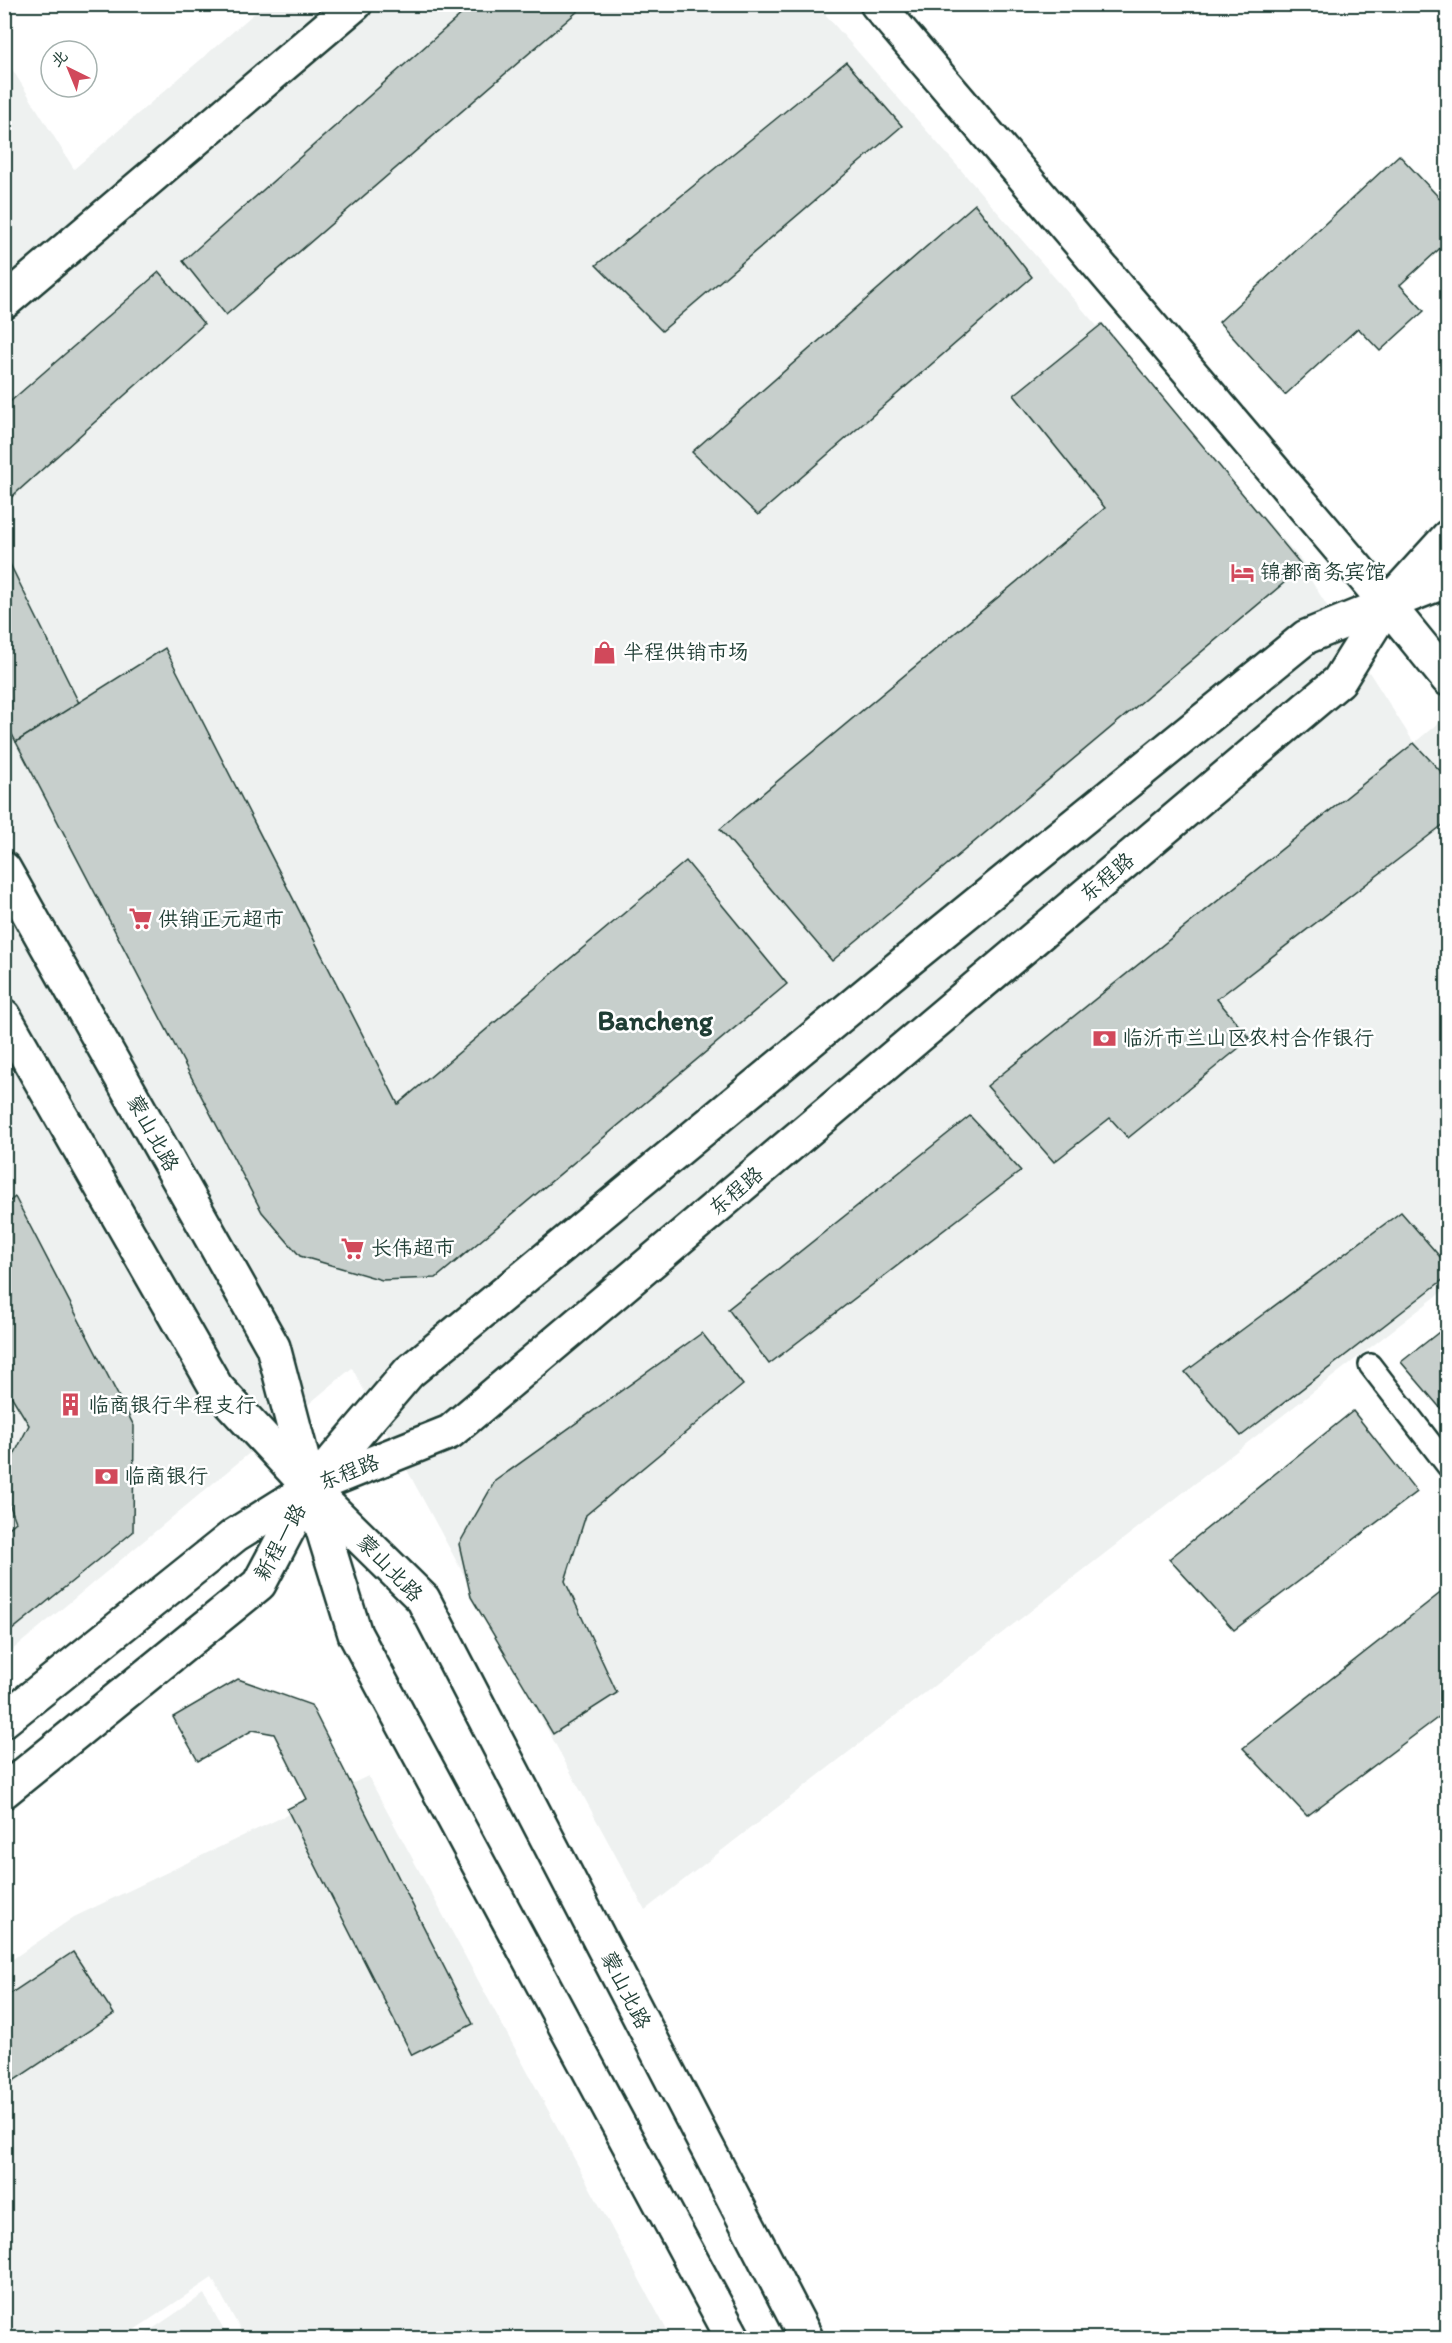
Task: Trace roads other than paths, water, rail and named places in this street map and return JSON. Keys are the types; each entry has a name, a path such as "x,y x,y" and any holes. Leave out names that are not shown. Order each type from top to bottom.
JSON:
{"main road":[{"path":"4,302 355,4"},
{"path":"877,4 1387,604 1448,679"},
{"name":"东程路","path":"310,1488 450,1432 1339,681 1387,604 1448,537"},
{"name":"东程路","path":"310,1488 409,1372 908,960 1306,637 1448,580"},
{"name":"蒙山北路","path":"4,869 273,1347 310,1488 423,1599 806,2338"},
{"path":"4,1016 216,1387 310,1488 355,1634 733,2338"},
{"name":"新程一路","path":"4,1720 235,1535 310,1488"},
{"name":"新程一路","path":"4,1791 260,1584 310,1488"}],"lane":[{"path":"1370,1365 1448,1466"}],"place":[{"name":"锦都商务宾馆","path":"1242,572"},
{"name":"半程供销市场","path":"605,652"},
{"name":"供销正元超市","path":"140,919"},
{"name":"临沂市兰山区农村合作银行","path":"1104,1038"},
{"name":"长伟超市","path":"353,1248"},
{"name":"临商银行半程支行","path":"70,1405"},
{"name":"临商银行","path":"106,1476"}],"district":[{"name":"Bancheng","path":"655,1021"}]}
